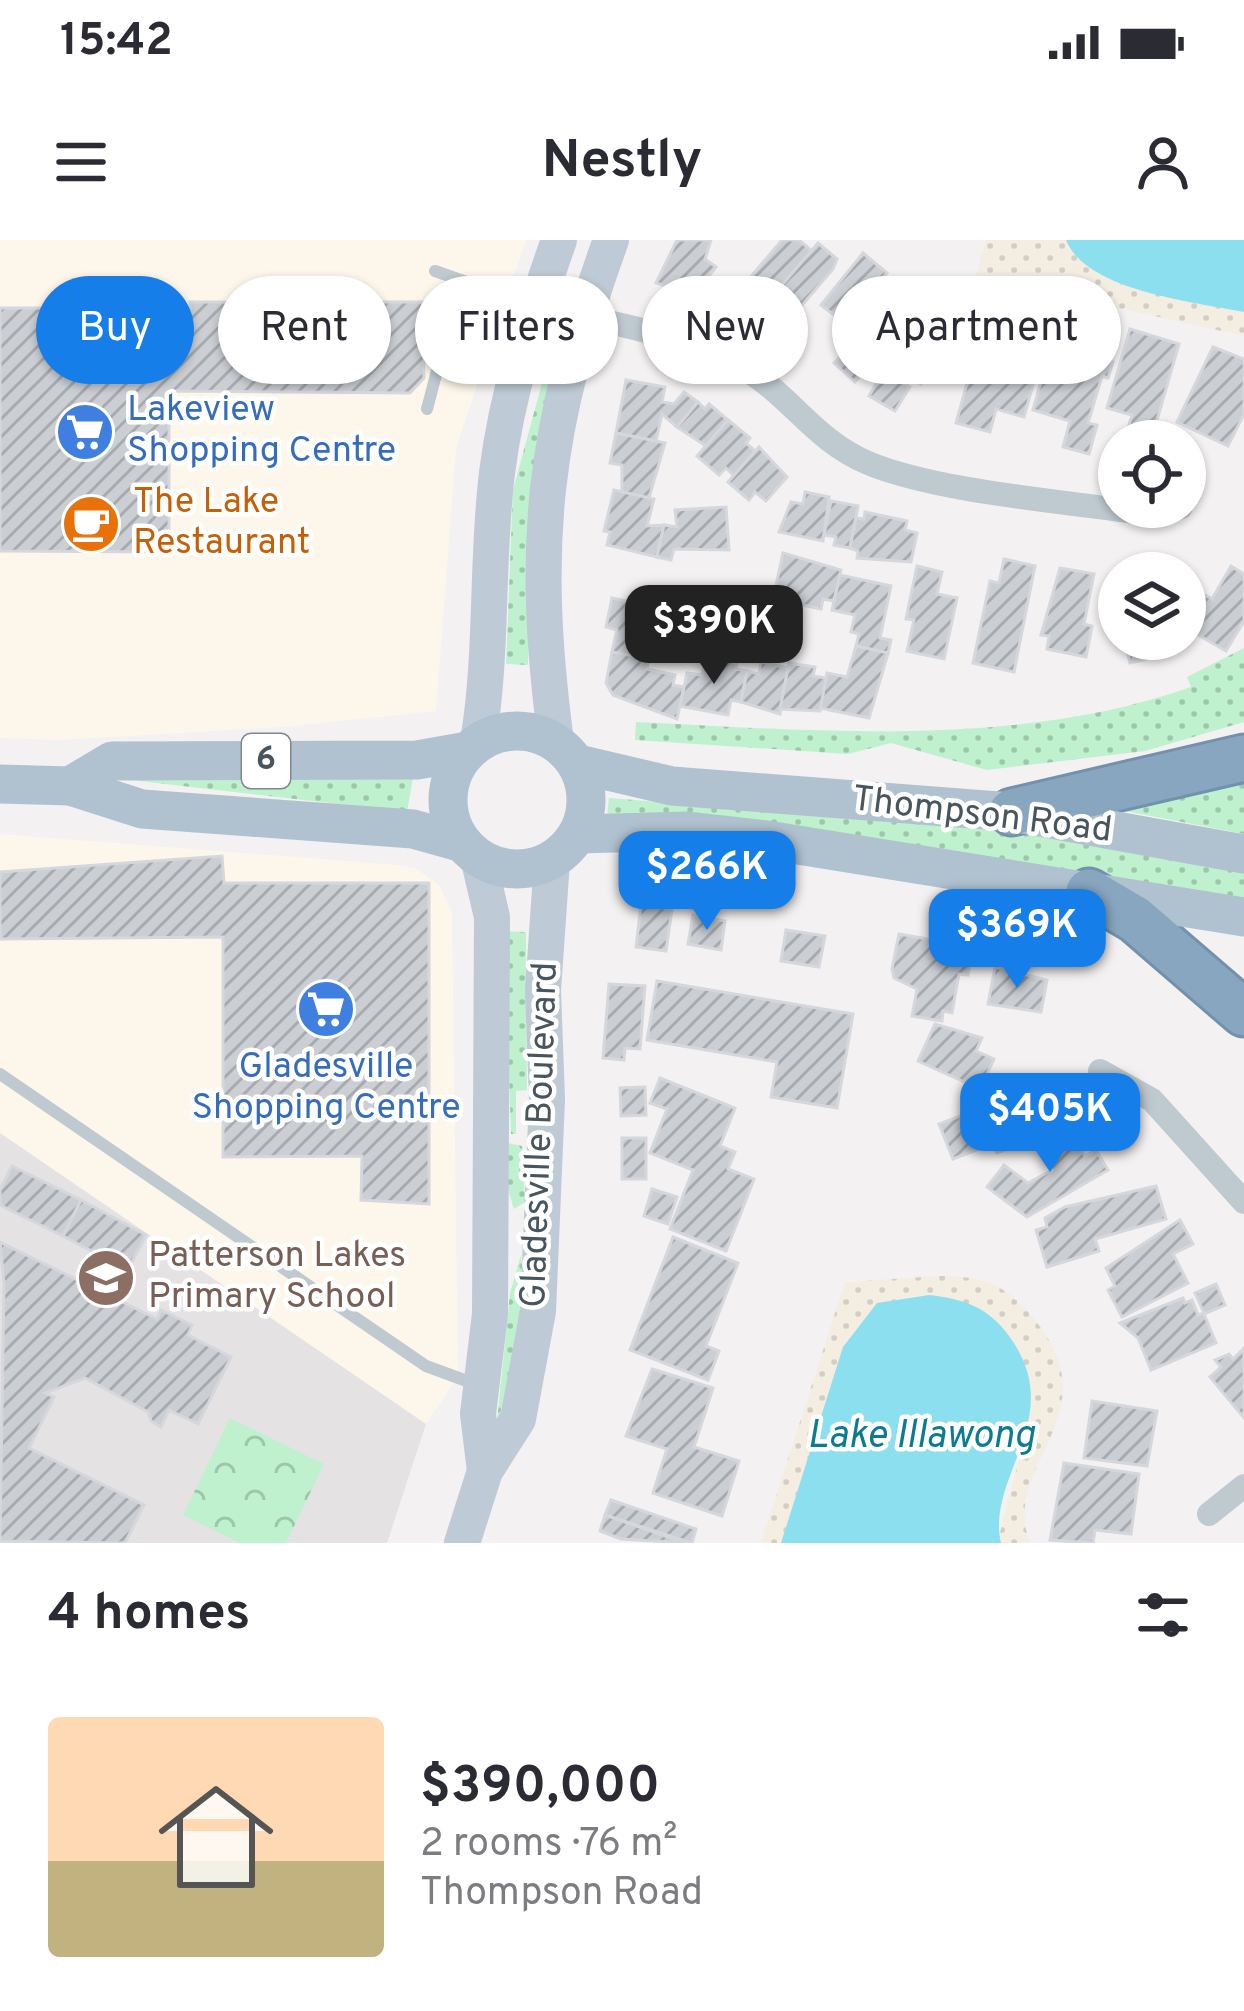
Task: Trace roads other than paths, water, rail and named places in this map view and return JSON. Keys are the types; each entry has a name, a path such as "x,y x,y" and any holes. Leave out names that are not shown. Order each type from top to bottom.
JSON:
{"highway":[{"path":"1012,812 1244,758"},
{"path":"1090,892 1135,919 1244,1013"}],"main road":[{"name":"6","path":"70,787 112,761 417,760 518,730 567,753"},
{"path":"470,850 448,806 456,767 473,746"},
{"path":"565,847 587,800 567,753"},
{"name":"Thompson Road","path":"567,753 672,786 1012,812 1244,854"},
{"name":"6","path":"0,784 70,787 142,809 413,829 514,869 565,847"},
{"name":"Thompson Road","path":"565,847 688,832 766,839 1244,917"}],"street":[{"path":"546,276 559,240"},
{"path":"598,276 611,240"},
{"path":"618,327 728,360 762,381 821,438 882,468 1098,505"},
{"path":"473,746 491,667 489,576 497,475 513,384"},
{"path":"566,384 554,433 541,549 541,619 567,753"},
{"name":"Gladesville Boulevard","path":"462,1543 485,1471 518,1419 538,1311 547,1099 543,990 565,847"},
{"name":"Gladesville Boulevard","path":"470,850 493,917 491,1272 478,1414 485,1471"},
{"path":"1100,1071 1152,1100 1244,1202"},
{"path":"1209,1514 1244,1486"}],"lane":[{"path":"435,271 445,276"},
{"path":"427,409 434,384"},
{"path":"0,1073 426,1366 481,1387"}],"water":[{"path":"1066,240 1244,240 1244,312 1121,284 1121,276 1105,276 1077,257"},
{"name":"Lake Illawong","path":"929,1295 984,1311 1009,1336 1025,1365 1031,1393 1029,1419 1004,1494 1001,1543 781,1543 843,1347 877,1303"}],"place":[{"name":"Lakeview Shopping Centre","path":"85,432"},
{"name":"The Lake Restaurant","path":"91,524"},
{"name":"Gladesville Shopping Centre","path":"326,1009"},
{"name":"Patterson Lakes Primary School","path":"106,1278"}]}
